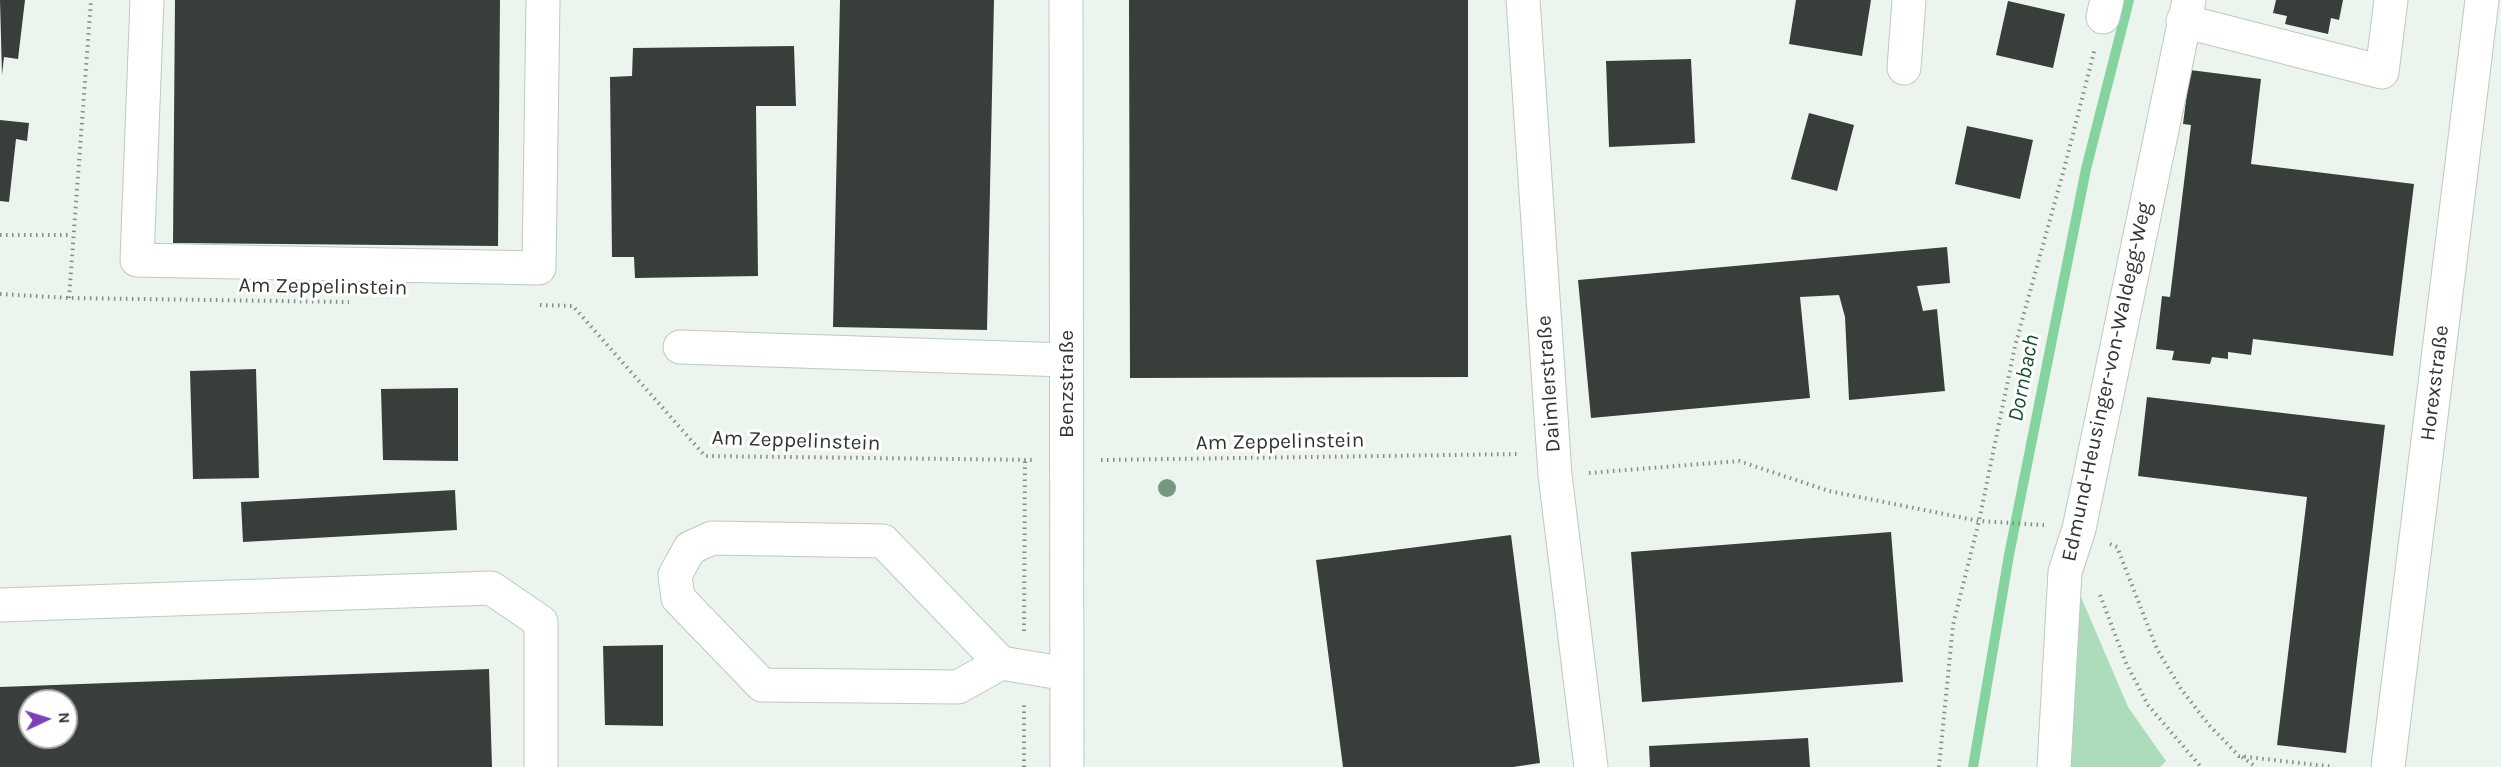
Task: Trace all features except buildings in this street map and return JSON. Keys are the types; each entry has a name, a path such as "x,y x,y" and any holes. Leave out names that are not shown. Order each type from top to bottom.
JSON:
{"street":[{"path":"147,0 137,260 538,268 543,0"},
{"name":"Benzstraße","path":"1066,0 1066,767"},
{"name":"Daimlerstraße","path":"1523,0 1554,464 1591,767"},
{"path":"1904,68 1909,0"},
{"path":"2186,10 2382,72 2391,0"},
{"name":"Horexstraße","path":"2388,767 2482,0"},
{"name":"Edmund-Heusinger-von-Waldegg-Weg","path":"2054,767 2068,527 2186,10"},
{"path":"680,347 1066,360"},
{"path":"1001,663 958,687 762,685 678,598 675,575 690,548 712,538 883,541 1001,663 1067,674"},
{"path":"0,605 491,588 541,622 541,767"}],"path":[{"path":"69,298 91,0"},
{"path":"1939,767 1953,625 1979,521 2015,346 2064,169 2105,8"},
{"path":"0,235 72,235"},
{"name":"Am Zeppelinstein","path":"0,294 69,298 350,302"},
{"name":"Am Zeppelinstein","path":"537,305 573,306 705,456 1554,464 1739,461 1829,491 1979,521 2068,527"},
{"path":"1024,637 1025,460"},
{"path":"2068,527 2116,547 2157,649 2181,689 2239,756 2256,767"},
{"path":"2097,587 2126,663 2148,705 2200,767"},
{"path":"1024,696 1024,767"},
{"path":"2239,756 2334,767"}],"green space":[{"path":"2078,590 2128,707 2166,761 2160,767 2065,767"}],"waterway":[{"name":"Dornbach","path":"1973,767 2009,555 2086,169 2129,0"}]}
